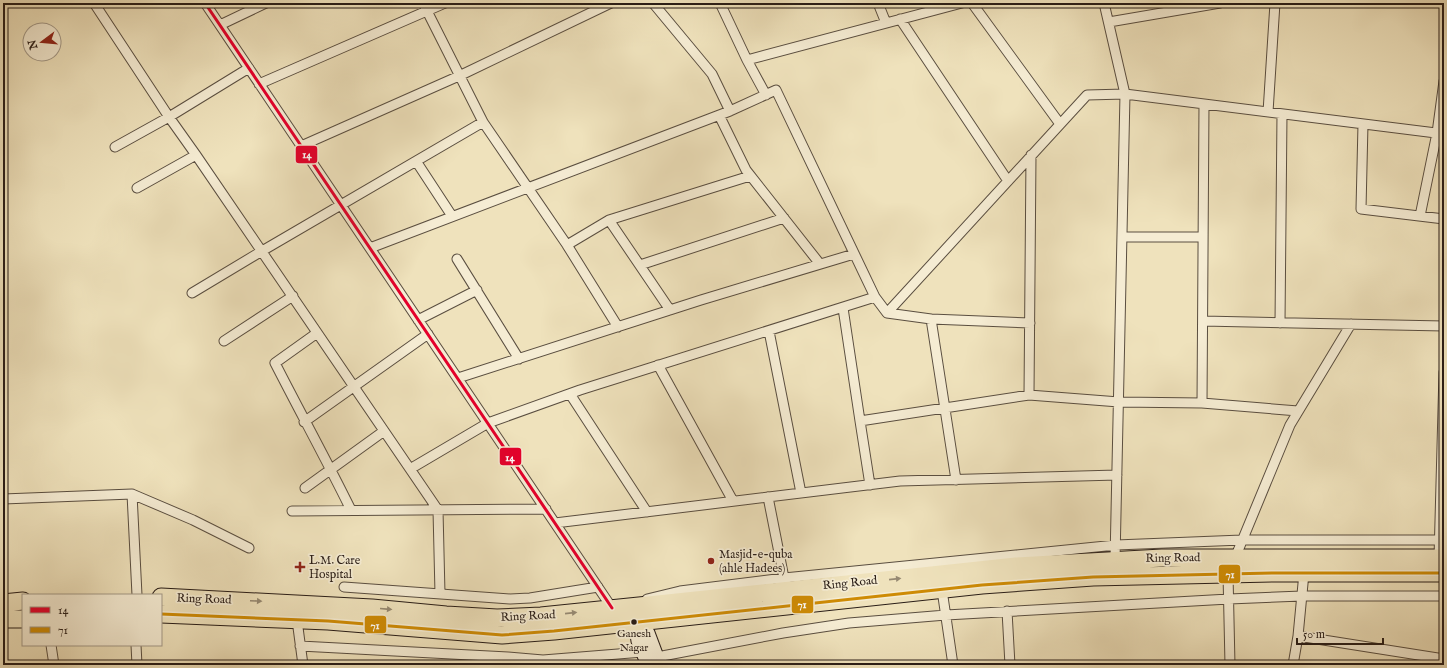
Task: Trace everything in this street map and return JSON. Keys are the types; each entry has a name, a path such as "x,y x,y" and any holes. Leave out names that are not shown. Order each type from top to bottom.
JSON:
{"highway":[{"name":"Ring Road","path":"162,614 297,620 502,635 554,631 785,584 1016,566 1116,553 1162,558 1235,558 1442,563"},
{"name":"Ring Road","path":"162,597 372,608 497,618 541,616 612,608 636,614 1093,577 1304,573 1442,563"},
{"path":"3,603 22,601"},
{"path":"3,619 22,619"}],"street":[{"path":"94,3 169,117 438,510 440,594"},
{"path":"205,3 612,608"},
{"path":"220,25 266,3"},
{"path":"259,84 425,7 445,3"},
{"path":"301,146 459,76 611,3"},
{"path":"654,3 712,74 730,111"},
{"path":"720,3 746,60 766,95"},
{"path":"878,3 886,23"},
{"path":"746,60 962,3"},
{"path":"972,3 1060,124"},
{"path":"1104,3 1125,94 1116,553 1242,540 1442,540"},
{"path":"1109,22 1220,3"},
{"path":"1268,112 1276,3"},
{"path":"425,7 483,122 567,245 618,327"},
{"path":"900,19 1008,181"},
{"path":"115,147 169,117 249,68"},
{"path":"1420,216 1441,133 1444,81"},
{"path":"370,248 730,111 776,90 875,297 887,313 931,319 1030,323"},
{"path":"887,313 1087,95 1125,94 1441,133"},
{"path":"1202,403 1204,104"},
{"path":"1280,323 1282,114"},
{"path":"719,115 750,176 820,264"},
{"path":"192,293 483,122"},
{"path":"1363,124 1361,209 1444,219"},
{"path":"137,188 196,155"},
{"path":"1029,395 1031,155"},
{"path":"416,161 452,216"},
{"path":"567,245 609,220 750,176"},
{"path":"640,265 784,218"},
{"path":"609,220 670,310"},
{"path":"1122,237 1203,237"},
{"path":"458,378 670,310 854,254"},
{"path":"457,259 519,359"},
{"path":"418,320 476,290"},
{"path":"224,341 292,296"},
{"path":"410,469 488,423 570,394 875,297"},
{"path":"843,308 870,485"},
{"path":"931,319 956,480"},
{"path":"1203,321 1444,326"},
{"path":"1235,558 1290,425 1351,324"},
{"path":"769,331 801,493"},
{"path":"317,333 275,363 304,422 331,470 351,510"},
{"path":"304,422 428,334"},
{"path":"658,366 733,502"},
{"path":"1442,563 1444,372"},
{"path":"570,394 647,512"},
{"path":"860,421 1029,395 1119,402 1202,403 1298,411"},
{"path":"305,488 384,431"},
{"path":"555,523 900,481 1117,475"},
{"path":"3,499 132,494 193,520 249,548"},
{"path":"132,494 137,594"},
{"path":"768,497 785,584"},
{"path":"292,511 546,509"},
{"path":"1294,665 1304,573"},
{"path":"1228,574 1230,665"},
{"path":"344,587 510,599 530,598 598,587"},
{"path":"942,590 953,665"},
{"path":"655,662 783,634 849,623 946,615 1229,598 1302,596 1444,596"},
{"path":"1007,611 1010,665"},
{"path":"636,614 638,641 643,652 655,662"},
{"path":"636,614 648,633 655,662"},
{"path":"297,620 303,665"},
{"path":"1298,636 1444,659"},
{"path":"51,646 54,665"},
{"path":"136,646 137,665"},
{"path":"300,646 543,660 643,652"}],"transit line":[{"name":"14","path":"205,3 612,608"},
{"name":"71","path":"162,614 328,621 502,635 554,631 982,585 1093,577 1275,573 1444,573"}],"place":[{"name":"Masjid-e-quba (ahle Hadees)","path":"711,561"},
{"name":"L.M. Care Hospital","path":"300,567"},
{"name":"Ganesh Nagar","path":"634,622"}]}
